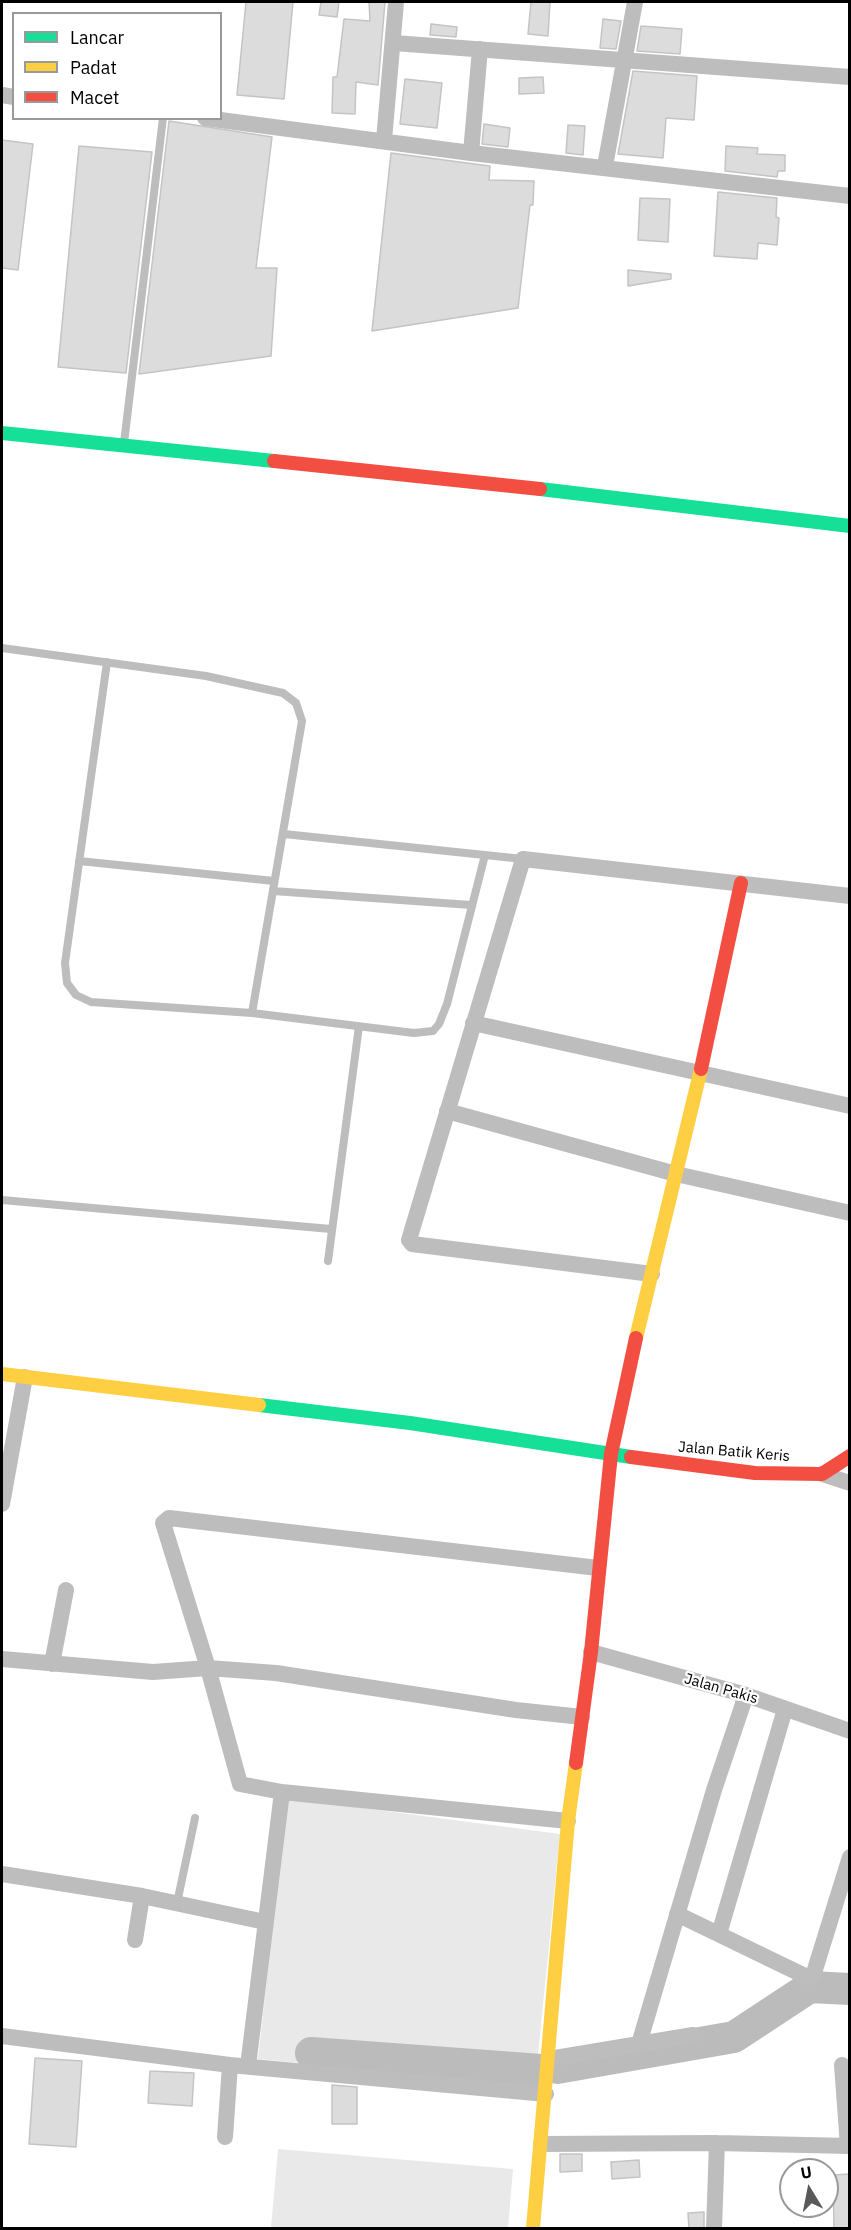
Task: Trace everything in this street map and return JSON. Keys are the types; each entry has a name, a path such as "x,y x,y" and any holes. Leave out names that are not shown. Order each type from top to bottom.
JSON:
{"street":[{"path":"384,140 396,2"},
{"path":"605,166 635,2"},
{"path":"394,43 849,77"},
{"path":"471,153 480,49"},
{"path":"221,120 471,153 605,166 849,196"},
{"path":"2,433 532,488 849,526"},
{"path":"652,1274 410,1242 409,1238 523,859 849,896"},
{"path":"532,2229 549,2060 568,1821 591,1652 611,1454 619,1411 700,1072 741,884"},
{"path":"474,1023 849,1106"},
{"path":"447,1111 676,1174 849,1213"},
{"name":"Jalan Batik Keris","path":"2,1374 410,1423 611,1454 755,1473 822,1474"},
{"path":"2,1504 25,1377"},
{"path":"822,1474 849,1456"},
{"path":"822,1474 849,1483"},
{"path":"568,1821 245,1787 236,1779 208,1668 163,1527 166,1519 598,1568"},
{"path":"52,1664 66,1590"},
{"name":"Jalan Pakis","path":"591,1652 746,1695 849,1731"},
{"path":"2,1659 153,1672 208,1668 276,1673 504,1708 582,1717"},
{"path":"639,2044 746,1695"},
{"path":"718,1934 785,1709"},
{"path":"248,2066 282,1792"},
{"path":"677,1914 807,1977 813,1977 849,1857"},
{"path":"2,1874 142,1896 265,1922"},
{"path":"135,1940 142,1896"},
{"path":"549,2060 693,2035"},
{"path":"2,2036 230,2065 546,2094"},
{"path":"225,2137 230,2065"},
{"path":"541,2144 717,2143 849,2146 842,2065"},
{"path":"714,2229 717,2143"}],"lane":[{"path":"124,447 163,120"},
{"path":"2,648 206,676 283,693 296,703 302,721 252,1013"},
{"path":"107,662 65,963 67,983 76,995 91,1002 252,1013 425,1034 433,1031 439,1024 447,1004 485,855"},
{"path":"284,834 523,859"},
{"path":"79,861 274,881"},
{"path":"273,891 471,905"},
{"path":"328,1261 359,1026"},
{"path":"2,1200 331,1229"},
{"path":"177,1903 195,1818"}],"shaded area":[{"path":"287,1798 560,1834 535,2085 258,2059"},
{"path":"278,2149 513,2169 508,2228 271,2228"}],"building":[{"path":"246,2 293,2 284,99 237,95"},
{"path":"321,2 339,2 337,17 319,15"},
{"path":"369,2 385,2 378,85 356,82 355,114 332,113 333,77 337,77 344,19 370,21"},
{"path":"531,2 550,2 548,36 528,34"},
{"path":"603,19 621,21 616,49 600,48"},
{"path":"431,24 457,27 456,37 430,35"},
{"path":"641,26 682,29 680,54 637,51"},
{"path":"633,71 697,76 694,120 666,118 663,158 618,154"},
{"path":"543,77 544,93 519,94 519,78"},
{"path":"405,79 442,83 437,128 400,124"},
{"path":"169,121 272,137 256,268 277,268 271,356 139,374"},
{"path":"484,124 510,128 508,147 482,144"},
{"path":"568,125 585,126 583,155 566,153"},
{"path":"2,140 33,144 18,270 2,268"},
{"path":"79,146 152,152 126,373 58,367"},
{"path":"726,146 758,148 757,154 785,155 785,171 778,171 777,177 725,171"},
{"path":"391,153 490,166 489,180 534,181 533,205 530,205 518,308 372,331"},
{"path":"718,192 777,198 776,217 779,218 777,245 758,243 757,259 714,256"},
{"path":"640,198 670,199 668,242 638,240"},
{"path":"628,270 671,274 671,279 628,286"},
{"path":"35,2058 82,2061 76,2147 29,2144"},
{"path":"150,2071 194,2073 192,2106 148,2103"},
{"path":"332,2085 357,2087 357,2124 332,2124"},
{"path":"560,2154 582,2154 582,2171 560,2172"},
{"path":"639,2160 640,2177 612,2179 611,2162"},
{"path":"849,2174 849,2229 834,2229 834,2218 839,2218 839,2175"},
{"path":"704,2212 704,2229 689,2229 688,2213"}],"waterway":[{"path":"557,2068 734,2037 810,1987 850,1989"},
{"path":"311,2053 541,2070"}],"traffic: fast":[{"path":"2,433 274,461"},
{"path":"540,489 850,526"},
{"path":"259,1405 410,1423 631,1457"}],"traffic: slow":[{"path":"636,1338 701,1069"},
{"path":"2,1374 259,1405"},
{"path":"533,2228 568,1821 576,1763"}],"traffic: jam":[{"path":"274,461 540,489"},
{"path":"701,1069 741,883"},
{"path":"576,1763 591,1652 611,1454 636,1338"},
{"path":"631,1457 755,1473 822,1474 850,1456"}]}
